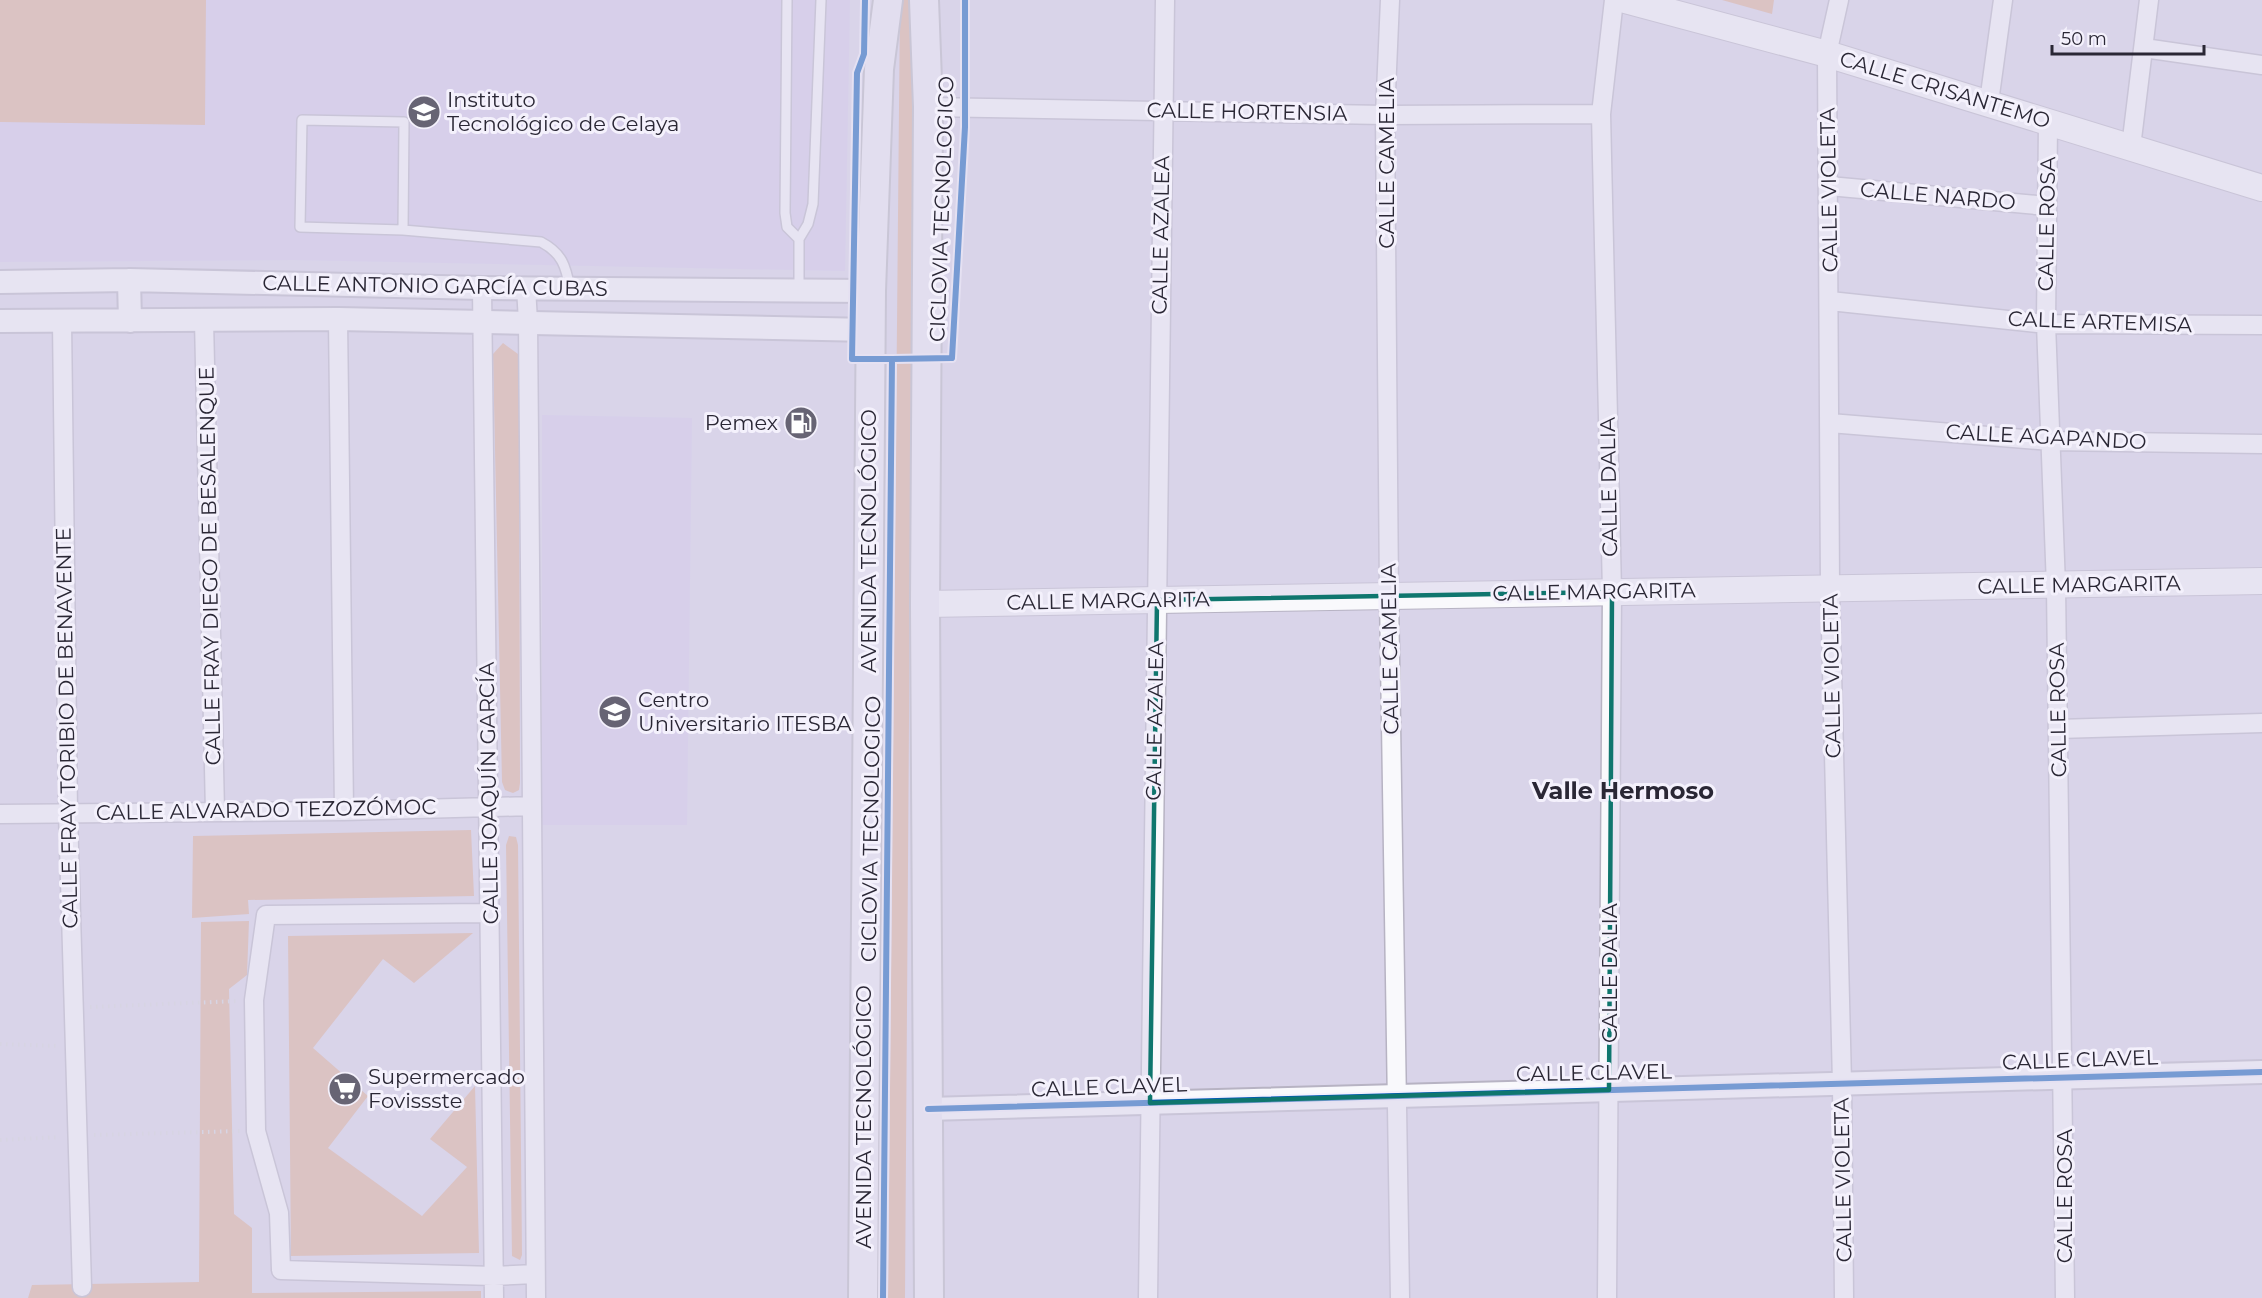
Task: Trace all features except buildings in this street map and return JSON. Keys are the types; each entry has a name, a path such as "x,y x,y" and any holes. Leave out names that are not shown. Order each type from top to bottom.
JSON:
{"main road":[{"name":"AVENIDA TECNOLÓGICO","path":"863,1298 870,330 879,69 888,0"},
{"path":"924,0 928,107 925,604 928,1298"},
{"name":"CALLE CRISANTEMO","path":"1626,0 1827,54 1989,102 2262,188"},
{"name":"CALLE MARGARITA","path":"925,604 2262,581"}],"street":[{"name":"CALLE AZALEA","path":"1148,1298 1165,0"},
{"name":"CALLE CAMELIA","path":"1390,0 1385,115 1389,595 1400,1298"},
{"name":"CALLE DALIA","path":"1607,1298 1612,592 1601,114 1614,0"},
{"name":"CALLE VIOLETA","path":"1839,0 1827,54 1830,589 1842,1083 1844,1298"},
{"path":"1989,102 2003,0"},
{"path":"2131,147 2149,0"},
{"path":"2144,48 2262,65"},
{"name":"CALLE HORTENSIA","path":"928,107 1385,115 1601,114"},
{"name":"CALLE ROSA","path":"2048,122 2046,324 2056,586 2065,1298"},
{"name":"CALLE NARDO","path":"1829,186 2047,206"},
{"name":"CALLE ANTONIO GARCÍA CUBAS","path":"0,282 129,280 482,288 871,291"},
{"path":"129,280 130,321"},
{"name":"CALLE JOAQUÍN GARCÍA","path":"482,288 494,1298"},
{"name":"CALLE JOAQUÍN GARCÍA","path":"526,288 536,1298"},
{"path":"644,324 646,289"},
{"name":"CALLE ARTEMISA","path":"1830,301 2046,324 2262,325"},
{"name":"CALLE ANTONIO GARCÍA CUBAS","path":"0,321 338,319 528,321 870,330"},
{"path":"338,319 344,811"},
{"name":"CALLE FRAY DIEGO DE BESALENQUE","path":"204,320 215,812"},
{"name":"CALLE FRAY TORIBIO DE BENAVENTE","path":"62,321 72,1007 82,1287"},
{"name":"CALLE AGAPANDO","path":"1830,423 2050,441 2262,444"},
{"path":"2058,729 2262,723"},
{"name":"CALLE ALVARADO TEZOZÓMOC","path":"0,814 344,811 532,806"},
{"path":"490,913 266,915 254,1000 256,1131 279,1213 281,1270 494,1276 535,1274"},
{"name":"CALLE CLAVEL","path":"928,1109 1398,1094 2262,1072"}],"lane":[{"path":"787,0 785,213 787,227 799,239"},
{"path":"799,290 799,239 808,224 813,204 821,0"},
{"path":"403,230 404,122 302,120 300,228 403,230 541,242 556,250 566,267 570,289"}],"path":[{"path":"72,1007 254,1000"},
{"path":"0,1044 73,1047"},
{"path":"0,1140 256,1131"}],"highlighted area":[{"path":"1612,592 1609,1090 1150,1103 1157,600"}],"shaded area":[{"name":"Instituto Tecnológico de Celaya","path":"0,0 850,0 845,271 293,260 0,262"},
{"path":"0,0 206,0 205,125 0,122"},
{"path":"900,0 914,0 905,1298 888,1298"},
{"path":"1722,0 1774,0 1772,14"},
{"path":"503,343 518,354 519,368 520,783 519,790 513,793 505,790 502,782 493,354"},
{"name":"Centro Universitario ITESBA","path":"542,415 692,418 687,825 542,825"},
{"path":"471,830 474,896 248,900 249,914 192,918 193,836"},
{"path":"509,836 516,837 518,845 522,1255 520,1260 512,1256 506,845"},
{"path":"249,921 247,975 229,989 234,1214 252,1228 252,1293 481,1291 481,1298 28,1298 32,1285 199,1282 201,922"},
{"path":"473,933 414,983 383,959 313,1048 368,1096 328,1148 422,1216 467,1167 430,1139 475,1086 479,1253 291,1256 288,936"}],"cycle path":[{"name":"CICLOVIA TECNOLOGICO","path":"865,0 864,54 857,73 852,359 892,359 883,1298"},
{"name":"CICLOVIA TECNOLOGICO","path":"892,359 952,358 965,127 965,0"},
{"path":"928,1109 2262,1072"}],"place":[{"name":"Instituto Tecnológico de Celaya","path":"424,112"},
{"name":"Pemex","path":"801,423"},
{"name":"Centro Universitario ITESBA","path":"615,712"},
{"name":"Supermercado Fovissste","path":"345,1089"}],"district":[{"name":"Valle Hermoso","path":"1623,791"}]}
